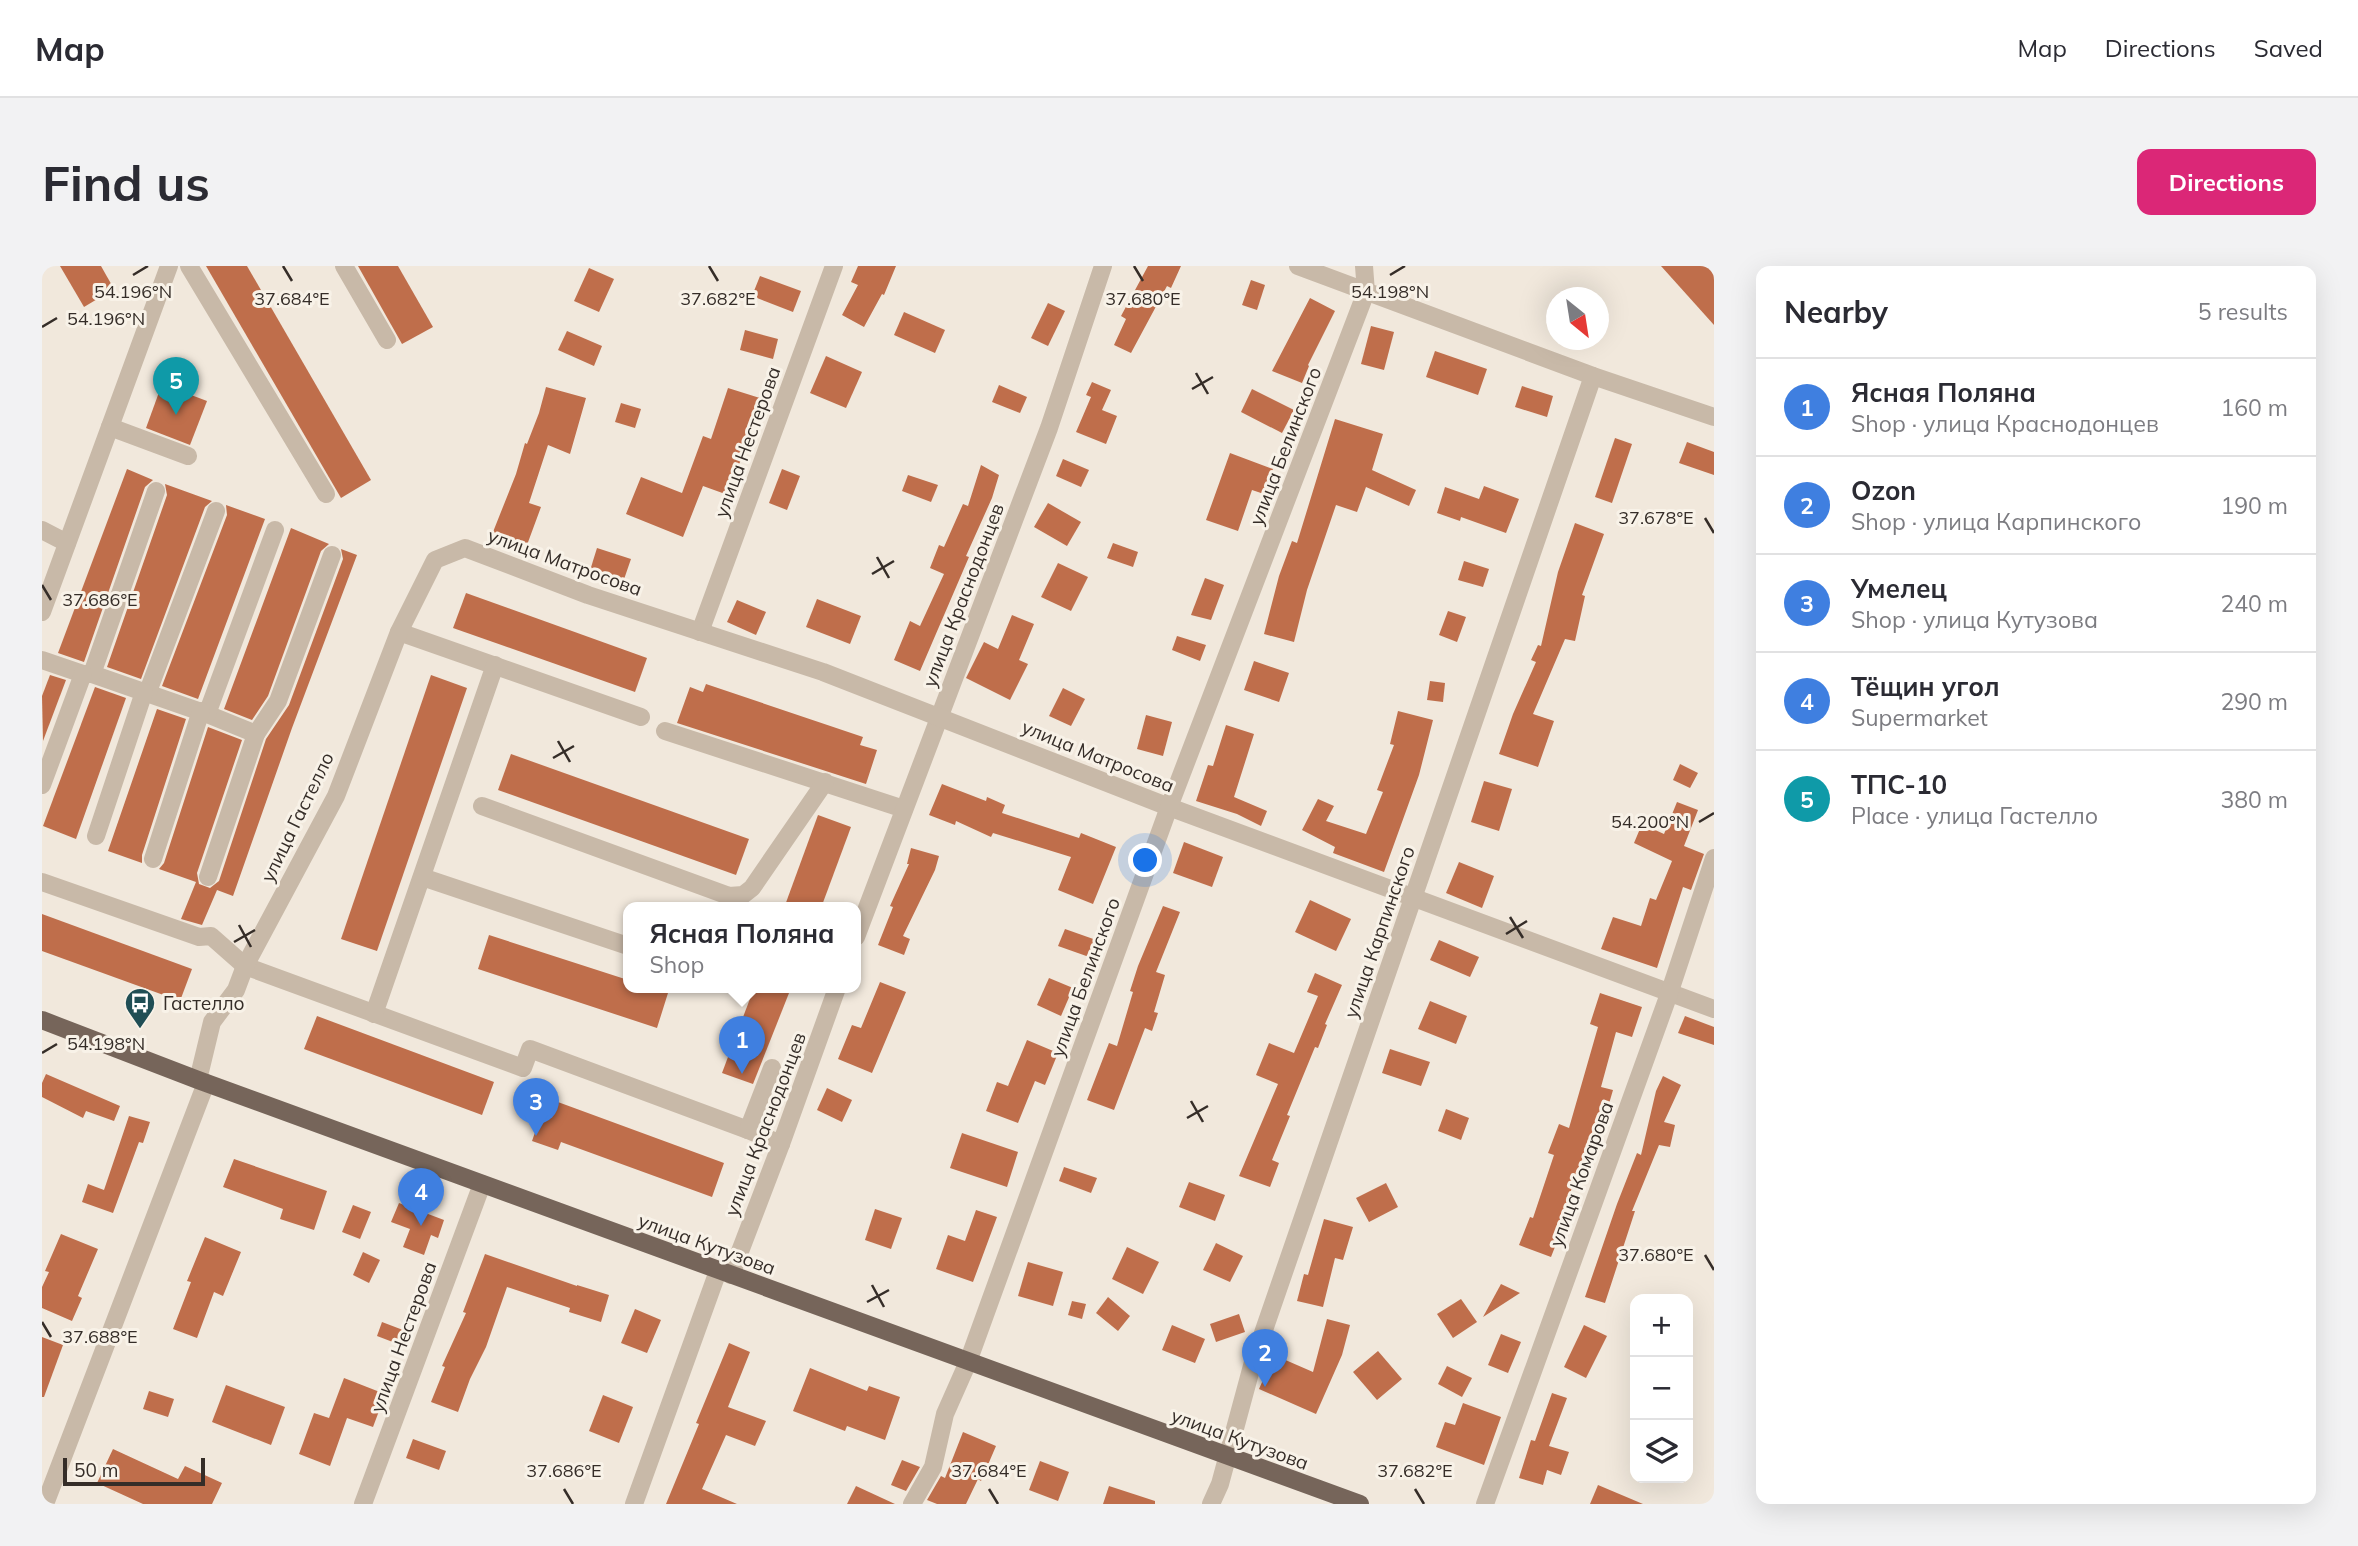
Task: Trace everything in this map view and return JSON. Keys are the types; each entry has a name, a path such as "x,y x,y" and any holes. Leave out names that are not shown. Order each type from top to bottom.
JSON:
{"main road":[{"name":"улица Кутузова","path":"42,1020 202,1082 1360,1504"}],"street":[{"path":"42,612 169,266"},
{"path":"189,266 326,494"},
{"path":"344,266 387,340"},
{"name":"улица Нестерова","path":"700,632 834,266"},
{"name":"улица Краснодонцев","path":"861,924 1049,428 1104,266"},
{"path":"1298,266 1593,376 1714,417"},
{"name":"улица Белинского","path":"912,1504 933,1467 945,1414 968,1362 1169,807 1366,292 1364,266"},
{"name":"улица Карпинского","path":"1211,1504 1220,1484 1253,1362 1593,376"},
{"path":"110,427 188,456"},
{"path":"42,785 156,491"},
{"path":"96,836 146,693 216,511"},
{"path":"42,530 67,543"},
{"path":"153,859 204,712 275,530"},
{"name":"улица Матросова","path":"465,548 588,595 823,672 1169,807 1714,1009"},
{"name":"улица Гастелло","path":"45,1504 202,1082 212,1022 236,990 245,966 336,796 399,632 435,560 465,548"},
{"path":"208,877 256,734 278,701 332,555"},
{"path":"399,632 641,717"},
{"path":"42,660 204,712 256,734"},
{"path":"374,1014 495,665"},
{"path":"665,732 904,809"},
{"path":"482,806 729,896 743,895 752,888 825,782"},
{"name":"улица Комарова","path":"1485,1504 1669,994 1714,858"},
{"path":"422,877 623,944"},
{"path":"42,882 199,937 211,936 245,966 523,1068 530,1049 781,1144"},
{"name":"улица Краснодонцев","path":"634,1504 724,1273 781,1144 835,993"},
{"path":"748,1130 772,1068"},
{"name":"улица Нестерова","path":"363,1504 482,1184"}],"building":[{"path":"60,266 101,266 114,289 84,307"},
{"path":"206,266 247,266 371,480 341,498"},
{"path":"358,266 398,266 433,327 402,344"},
{"path":"858,266 896,266 884,295 882,294 864,327 842,315 858,285 851,282"},
{"path":"1148,266 1181,266 1171,288 1167,286 1131,353 1114,345 1126,319 1121,316"},
{"path":"1661,266 1708,266 1714,273 1714,325"},
{"path":"589,268 614,279 599,312 574,301"},
{"path":"760,276 801,291 793,312 752,296"},
{"path":"1251,280 1265,285 1257,310 1242,305"},
{"path":"1310,298 1335,311 1302,383 1272,371"},
{"path":"1048,303 1065,311 1048,346 1031,338"},
{"path":"904,312 945,330 935,353 894,335"},
{"path":"1371,326 1394,332 1384,370 1361,364"},
{"path":"745,330 778,339 773,359 740,350"},
{"path":"567,331 602,346 594,366 558,350"},
{"path":"1435,351 1487,369 1478,395 1426,377"},
{"path":"826,356 862,372 846,408 810,393"},
{"path":"1092,382 1111,390 1102,410 1117,416 1106,444 1076,432 1091,397 1086,395"},
{"path":"162,384 207,401 190,445 146,428"},
{"path":"999,385 1027,397 1020,413 992,402"},
{"path":"1522,386 1553,396 1547,417 1515,407"},
{"path":"546,387 586,398 570,454 548,445 529,503 541,507 527,545 493,532 525,443 527,444 539,413"},
{"path":"728,388 763,399 728,495 703,486 683,537 626,514 641,477 682,493 703,436 711,439"},
{"path":"1252,389 1294,410 1282,433 1241,412"},
{"path":"621,403 641,409 635,428 615,422"},
{"path":"1335,419 1383,434 1372,470 1416,490 1409,506 1366,487 1357,512 1336,505 1307,590 1294,642 1264,634 1279,576 1292,541 1297,543"},
{"path":"1615,438 1632,444 1612,503 1595,497"},
{"path":"1687,442 1714,452 1714,475 1679,463"},
{"path":"1230,453 1273,469 1264,494 1252,490 1238,531 1206,520"},
{"path":"1063,459 1089,470 1081,487 1056,476"},
{"path":"981,465 999,475 992,498 966,556 969,557 920,671 894,660 910,621 920,626 944,574 930,568 939,545 944,547 963,504 968,506"},
{"path":"127,469 153,480 145,487 84,662 58,653"},
{"path":"782,469 800,476 787,510 769,503"},
{"path":"908,475 938,485 931,502 902,491"},
{"path":"165,484 212,501 205,507 141,679 107,667 167,495"},
{"path":"1484,486 1519,499 1506,533 1461,517 1460,521 1437,513 1445,487 1479,499"},
{"path":"1048,503 1081,522 1067,546 1034,527"},
{"path":"226,505 265,519 198,699 162,686 227,515"},
{"path":"1575,523 1604,534 1582,595 1585,596 1575,641 1565,639 1533,714 1554,721 1538,767 1499,754 1536,662 1531,660 1538,645 1541,646 1558,572"},
{"path":"291,528 329,544 321,551 268,696 252,720 224,709"},
{"path":"1113,543 1138,552 1133,567 1107,558"},
{"path":"597,548 631,559 621,588 588,577"},
{"path":"341,549 357,555 233,896 217,890 202,925 181,919 196,882 159,869 164,863 208,727 242,740 197,873 199,884 210,888 219,881 266,739 289,705 343,559"},
{"path":"1464,561 1489,569 1483,587 1458,580"},
{"path":"1058,563 1088,577 1071,611 1041,597"},
{"path":"1205,578 1224,585 1211,620 1191,615"},
{"path":"466,593 647,658 635,692 453,628"},
{"path":"817,599 861,616 850,644 806,627"},
{"path":"737,600 766,612 756,635 727,622"},
{"path":"1448,611 1466,617 1457,642 1439,635"},
{"path":"1012,615 1034,624 1019,660 1028,664 1010,700 966,678 984,642 998,649"},
{"path":"1177,636 1206,645 1200,661 1172,650"},
{"path":"1254,661 1289,673 1279,702 1244,690"},
{"path":"50,675 66,680 43,741 42,696"},
{"path":"431,675 467,688 377,951 341,939"},
{"path":"1430,681 1445,683 1443,702 1427,700"},
{"path":"706,684 863,737 860,745 877,750 866,784 677,723 690,687 703,692"},
{"path":"95,687 126,698 76,839 43,826"},
{"path":"1063,688 1085,699 1071,726 1049,716"},
{"path":"157,709 186,719 142,855 142,863 108,851"},
{"path":"1398,711 1433,720 1419,775 1384,872 1333,853 1335,847 1302,830 1318,799 1334,806 1326,821 1366,834 1383,792 1377,790 1394,745 1390,744"},
{"path":"1146,715 1172,722 1163,756 1137,749"},
{"path":"1226,725 1254,734 1234,797 1267,811 1261,826 1237,814 1196,801 1208,765 1213,766"},
{"path":"511,754 749,839 736,875 498,790"},
{"path":"1680,764 1698,773 1690,788 1673,780"},
{"path":"1484,781 1512,789 1499,831 1471,822"},
{"path":"942,784 986,801 987,797 1005,805 1002,813 1079,838 1081,833 1116,847 1093,904 1058,890 1071,857 993,833 991,837 956,821 955,825 929,815"},
{"path":"1677,802 1698,810 1684,846 1704,854 1691,890 1683,887 1657,968 1601,949 1613,917 1641,926 1650,898 1656,900 1672,861 1634,843 1642,824 1664,834"},
{"path":"818,815 851,827 823,902 786,902"},
{"path":"1184,842 1223,857 1212,887 1173,873"},
{"path":"911,848 939,856 903,936 910,939 904,955 878,945 893,907 890,906 909,864"},
{"path":"1459,862 1494,876 1482,908 1446,893"},
{"path":"1310,900 1351,919 1336,951 1295,932"},
{"path":"1163,906 1180,912 1156,972 1165,975 1154,1012 1158,1013 1152,1031 1145,1028 1114,1110 1087,1100 1109,1043 1117,1046 1138,966"},
{"path":"42,914 192,969 180,1001 42,951"},
{"path":"1065,929 1099,941 1092,958 1058,946"},
{"path":"489,935 623,978 623,993 668,993 657,1028 478,969"},
{"path":"1439,940 1479,957 1470,977 1430,960"},
{"path":"1315,973 1342,985 1318,1048 1315,1047 1287,1115 1290,1116 1272,1160 1279,1163 1270,1187 1239,1176 1278,1084 1256,1075 1269,1043 1294,1053 1318,996 1307,992"},
{"path":"1049,978 1073,988 1061,1016 1037,1005"},
{"path":"880,982 906,992 872,1073 838,1059 852,1025 861,1028"},
{"path":"752,993 789,993 753,1084 722,1073"},
{"path":"1600,993 1642,1007 1632,1037 1616,1032 1601,1087 1613,1090 1606,1114 1600,1112 1574,1181 1559,1228 1562,1229 1551,1257 1519,1245 1530,1217 1533,1218 1554,1155 1548,1153 1559,1124 1569,1128 1598,1027 1590,1024"},
{"path":"1430,1001 1467,1016 1456,1044 1418,1029"},
{"path":"317,1016 494,1082 482,1115 304,1049"},
{"path":"1685,1016 1714,1027 1714,1045 1678,1033"},
{"path":"1027,1040 1058,1053 1045,1085 1035,1081 1018,1123 986,1111 997,1082 1008,1086"},
{"path":"1390,1049 1430,1062 1421,1086 1382,1073"},
{"path":"46,1074 120,1106 114,1121 86,1111 83,1118 42,1097 42,1083"},
{"path":"1663,1076 1681,1085 1664,1122 1675,1125 1670,1147 1659,1145 1632,1211 1635,1211 1605,1303 1585,1297 1637,1153 1641,1155 1656,1091"},
{"path":"827,1088 852,1100 842,1122 817,1110"},
{"path":"547,1098 724,1163 712,1197 561,1142 558,1150 532,1141"},
{"path":"1446,1109 1469,1118 1461,1140 1438,1131"},
{"path":"129,1116 150,1122 143,1143 139,1142 113,1213 82,1202 88,1184 104,1190"},
{"path":"962,1133 1018,1152 1007,1187 950,1168"},
{"path":"234,1159 327,1191 314,1230 280,1219 283,1209 223,1187"},
{"path":"1064,1167 1097,1178 1091,1193 1059,1181"},
{"path":"1189,1182 1225,1195 1215,1221 1179,1207"},
{"path":"1386,1183 1398,1207 1369,1222 1356,1198"},
{"path":"399,1203 444,1220 438,1238 431,1235 424,1255 403,1247 410,1229 391,1222"},
{"path":"353,1205 371,1212 360,1239 342,1232"},
{"path":"875,1209 902,1218 891,1249 865,1240"},
{"path":"976,1210 997,1217 973,1282 936,1269 948,1235 965,1241"},
{"path":"1324,1219 1353,1227 1343,1260 1335,1258 1323,1307 1297,1301 1304,1274 1308,1275"},
{"path":"61,1234 98,1249 78,1296 82,1298 72,1321 42,1308 42,1287 49,1272 45,1271"},
{"path":"205,1237 241,1252 223,1296 214,1292 197,1338 173,1329 191,1282 187,1281"},
{"path":"1216,1243 1243,1256 1230,1282 1203,1270"},
{"path":"1127,1247 1159,1262 1143,1294 1112,1279"},
{"path":"363,1252 380,1260 369,1283 353,1275"},
{"path":"485,1254 609,1295 601,1322 569,1312 570,1308 507,1287 486,1347 458,1412 431,1402 445,1367 442,1366 466,1313 463,1312"},
{"path":"1028,1262 1063,1272 1053,1306 1018,1296"},
{"path":"1501,1284 1520,1293 1483,1317"},
{"path":"1108,1297 1130,1316 1118,1331 1096,1313"},
{"path":"1461,1299 1477,1322 1453,1338 1437,1314"},
{"path":"1072,1301 1086,1304 1082,1319 1068,1315"},
{"path":"635,1309 661,1320 647,1353 621,1343"},
{"path":"1239,1314 1245,1332 1216,1342 1210,1324"},
{"path":"1327,1319 1350,1325 1342,1355 1316,1414 1259,1389 1274,1355 1313,1372"},
{"path":"382,1322 403,1330 398,1344 377,1336"},
{"path":"1172,1325 1205,1339 1195,1363 1162,1350"},
{"path":"1584,1325 1607,1336 1586,1378 1564,1367"},
{"path":"1501,1334 1521,1342 1508,1373 1488,1365"},
{"path":"42,1337 63,1345 44,1397 42,1397"},
{"path":"729,1343 750,1352 728,1407 766,1421 755,1446 726,1435 702,1489 737,1504 666,1504 699,1424 696,1423"},
{"path":"1378,1351 1402,1379 1377,1400 1353,1372"},
{"path":"1447,1366 1472,1378 1462,1397 1438,1384"},
{"path":"810,1368 867,1391 869,1386 900,1397 885,1440 847,1426 845,1431 793,1411"},
{"path":"344,1378 390,1396 383,1412 379,1411 373,1427 347,1418 330,1466 299,1454 314,1413 329,1418"},
{"path":"226,1385 285,1407 271,1445 212,1422"},
{"path":"149,1391 174,1399 168,1417 143,1409"},
{"path":"1552,1393 1567,1398 1549,1446 1569,1452 1561,1475 1547,1470 1543,1485 1519,1478 1531,1440 1535,1441"},
{"path":"603,1395 633,1407 619,1443 589,1431"},
{"path":"1463,1403 1501,1417 1484,1465 1436,1447 1445,1422 1455,1425"},
{"path":"963,1432 996,1446 981,1481 978,1479 966,1504 937,1504 927,1500 941,1476 945,1478"},
{"path":"413,1439 446,1451 439,1470 406,1458"},
{"path":"113,1449 178,1479 185,1466 222,1483 212,1504 143,1504 97,1483"},
{"path":"902,1460 920,1467 906,1491 891,1485"},
{"path":"1040,1461 1069,1472 1058,1501 1029,1490"},
{"path":"1598,1485 1643,1504 1590,1504"},
{"path":"856,1486 895,1504 847,1504"},
{"path":"1109,1486 1155,1501 1155,1504 1103,1504"}],"place":[{"name":"ТПС-10","path":"176,415"},
{"name":"Гастелло","path":"140,1030"},
{"name":"Ясная Поляна","path":"742,1074"},
{"name":"Умелец","path":"536,1136"},
{"name":"Тёщин угол","path":"421,1226"},
{"name":"Ozon","path":"1265,1387"}]}
